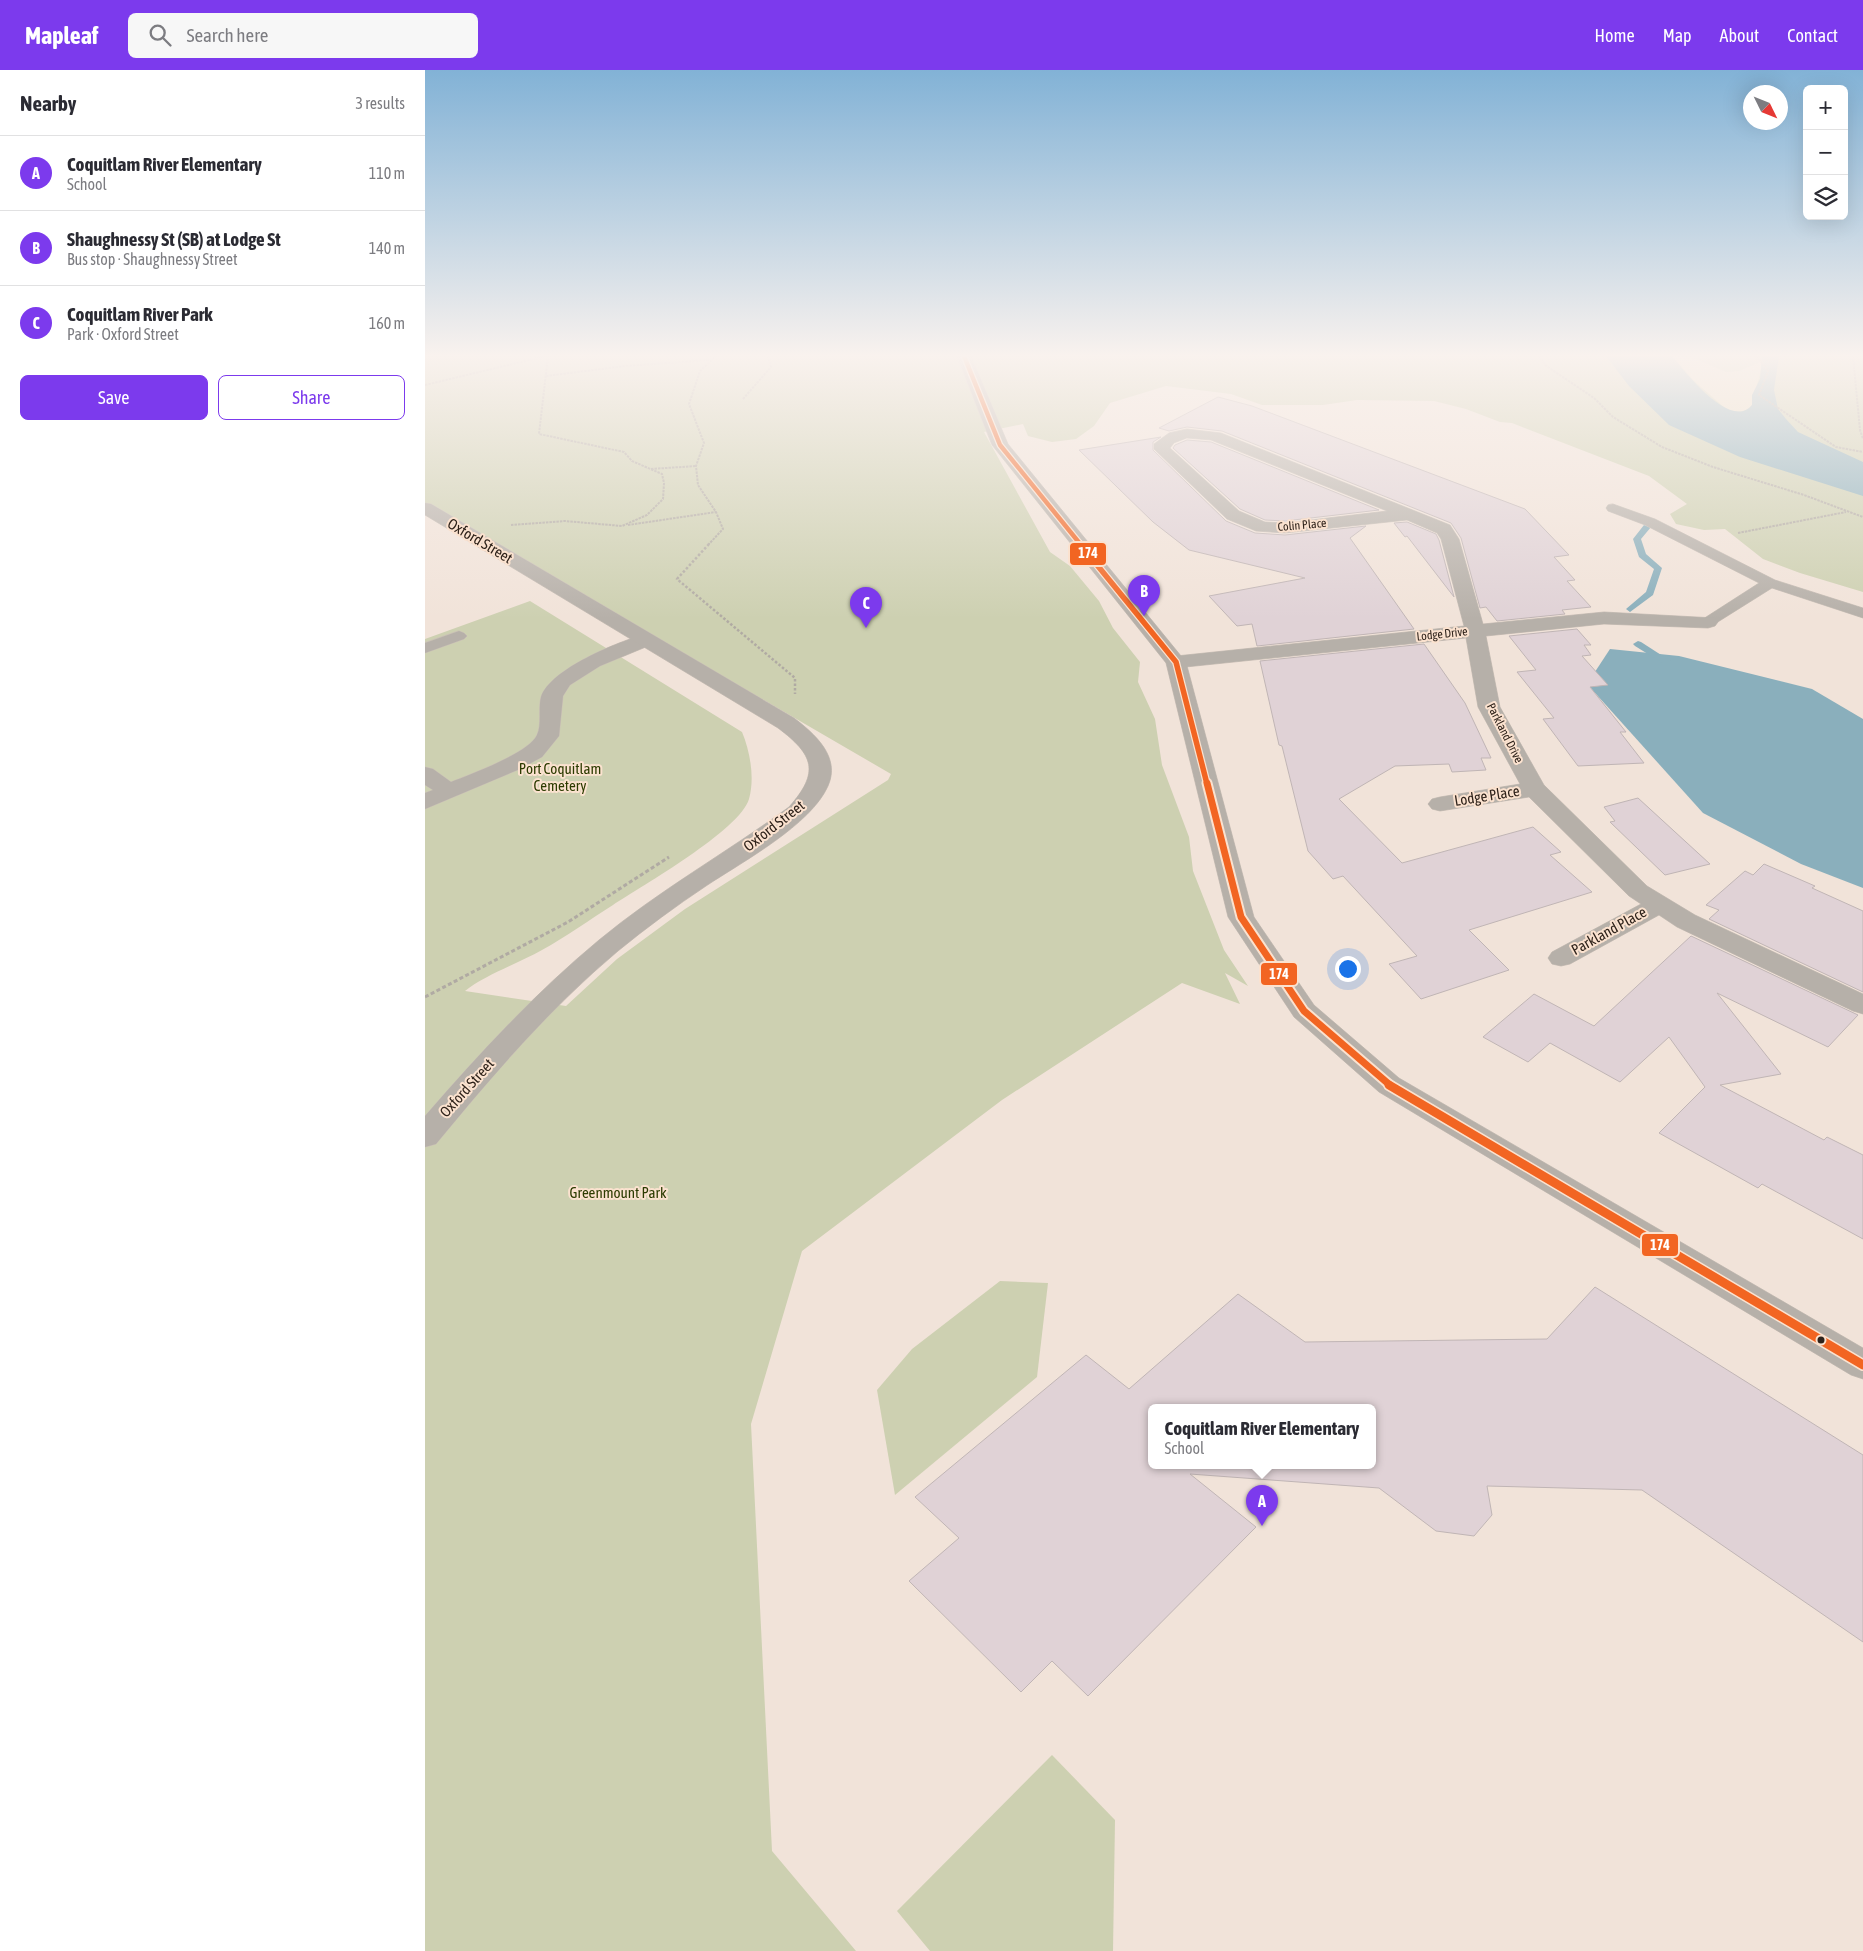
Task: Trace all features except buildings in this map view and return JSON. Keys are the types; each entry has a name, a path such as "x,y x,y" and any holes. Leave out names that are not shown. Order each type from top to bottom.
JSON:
{"street":[{"path":"1000,444 1176,662 1241,916 1304,1011 1389,1085 1863,1365"},
{"name":"Colin Place","path":"1162,444 1162,449 1233,514 1254,524 1285,528 1410,514"},
{"name":"Parkland Drive","path":"1234,444 1444,529 1447,533 1475,631 1489,707 1534,789 1638,891 1658,905 1695,925 1863,1004"},
{"name":"Oxford Street","path":"425,508 795,729 815,748 821,765 818,786 806,804 764,837 639,922 593,959 527,1022 425,1136"},
{"name":"Lodge Drive","path":"1176,662 1604,618 1707,622"},
{"path":"425,802 534,752 548,736 552,696 562,681 593,662 646,640"},
{"path":"425,774 449,792"},
{"name":"Lodge Place","path":"1440,804 1534,789"},
{"name":"Parkland Place","path":"1561,958 1658,905"}],"lane":[{"path":"1613,508 1650,522 1770,583 1863,613"},
{"path":"1707,622 1770,583"},
{"path":"425,648 459,636"}],"path":[{"path":"585,444 624,452 632,461 662,474 664,483 663,498 647,515 622,526"},
{"path":"704,444 696,466 699,485 716,512 723,529 677,579 795,678 795,729"},
{"path":"1657,444 1713,467 1804,495 1863,517"},
{"path":"1829,444 1835,448 1863,452"},
{"path":"650,469 696,466"},
{"path":"469,534 493,526 565,521 622,526 716,512"},
{"path":"1737,533 1847,512"},
{"path":"425,997 568,922 669,857"}],"green space":[{"name":"Greenmount Park","path":"425,444 990,444 1050,552 1070,566 1099,601 1113,628 1140,662 1138,682 1155,719 1162,765 1189,837 1193,871 1224,950 1248,986 1225,973 1240,1004 1182,983 1002,1100 802,1251 751,1424 772,1851 856,1951 425,1951 425,639 530,601 742,732 751,765 751,791 742,812 710,841 560,940 502,969 465,991 566,1006 617,959 685,909 888,780 891,774 425,503"},
{"name":"Greenmount Park","path":"1566,444 1863,444 1863,592 1800,573 1763,559 1725,529 1704,530 1676,524 1670,514 1687,504 1649,476"},
{"path":"1000,1281 1048,1283 1037,1377 895,1495 877,1390 912,1349"},
{"path":"1052,1755 1115,1820 1113,1951 930,1951 897,1911"}],"water":[{"path":"1711,444 1824,444 1863,462 1863,496 1740,457"},
{"path":"1610,649 1679,656 1812,689 1863,719 1863,888 1801,864 1703,813 1587,684"}],"waterway":[{"path":"1630,609 1650,593 1658,568 1642,555 1637,539 1647,527"},
{"path":"1638,644 1667,662"}],"transit line":[{"name":"174","path":"1000,444 1176,662 1241,917 1304,1011 1389,1085 1863,1365"}],"place":[{"name":"Shaughnessy St (SB) at Lodge St","path":"1144,616"},
{"name":"Coquitlam River Park","path":"866,628"},
{"name":"Coquitlam River Elementary","path":"1262,1526"}],"park label":[{"name":"Port Coquitlam Cemetery","path":"560,778"}]}
